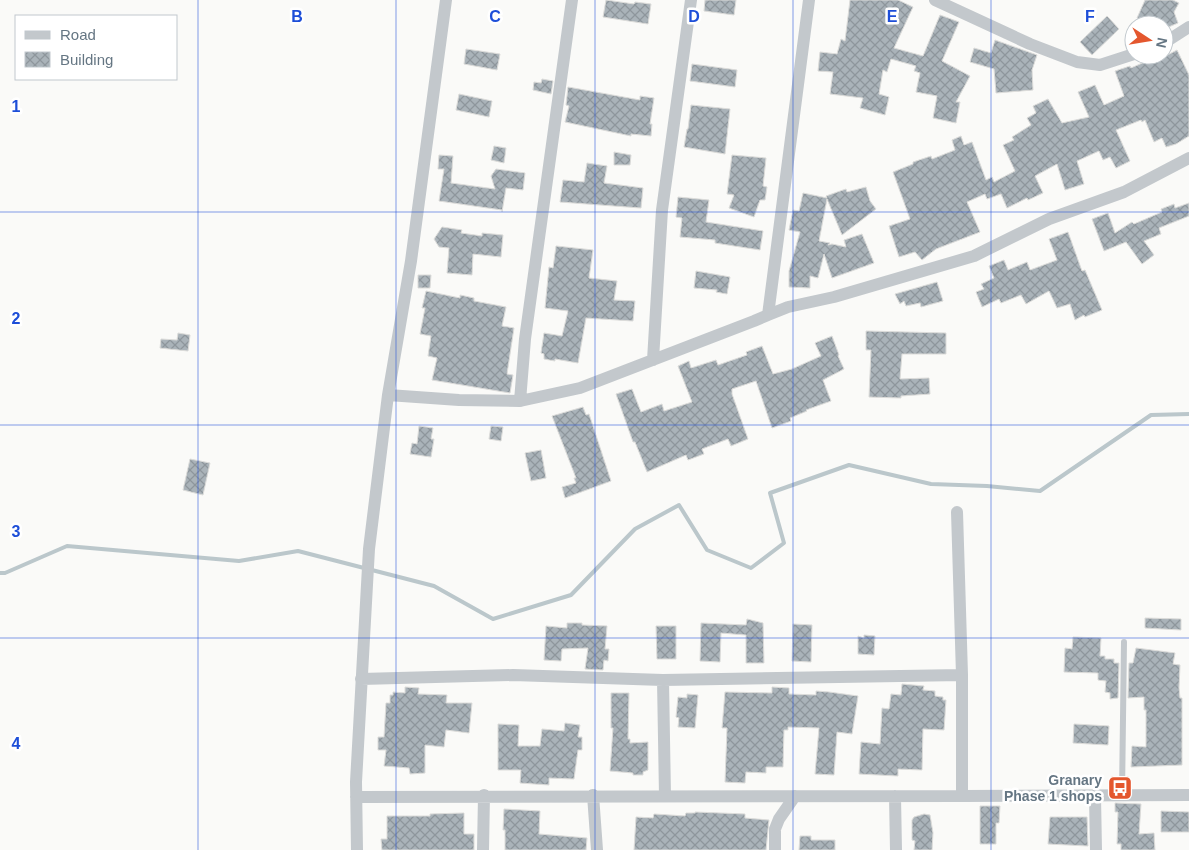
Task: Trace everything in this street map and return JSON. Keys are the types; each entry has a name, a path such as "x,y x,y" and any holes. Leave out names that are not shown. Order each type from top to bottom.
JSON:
{"street":[{"path":"357,850 356,797 369,548 388,395 411,261 446,0"},
{"path":"520,400 524,339 572,0"},
{"path":"653,360 662,210 691,0"},
{"path":"768,314 809,0"},
{"path":"935,0 1030,44 1077,62 1100,65 1124,57"},
{"path":"1174,37 1189,28"},
{"path":"388,395 459,400 520,400 580,388 788,307 834,297 974,256 1049,219 1124,192 1189,158"},
{"path":"957,512 962,675 962,796"},
{"path":"361,679 513,675 663,680 962,675"},
{"path":"663,680 665,796"},
{"path":"356,797 484,795 1189,795"},
{"path":"483,850 484,795"},
{"path":"593,796 597,850"},
{"path":"775,850 775,829 779,819 795,796"},
{"path":"894,796 896,850"},
{"path":"1095,796 1096,850"}],"lane":[{"path":"1122,795 1124,642"}],"building":[{"path":"606,0 634,4 635,2 651,4 648,24 603,17"},
{"path":"705,0 736,0 734,15 704,11"},
{"path":"850,0 898,0 913,7 894,48 923,56 940,15 959,22 942,61 970,76 956,102 960,102 956,123 933,118 937,96 916,92 920,73 914,71 916,66 891,59 887,72 883,70 879,94 889,97 885,115 860,108 863,98 830,94 833,72 818,71 820,52 837,54 841,39 845,41"},
{"path":"1145,0 1173,0 1179,3 1174,12 1178,23 1174,25 1174,15 1138,15"},
{"path":"1107,16 1119,29 1092,55 1080,42"},
{"path":"995,40 1037,55 1032,70 1033,90 996,93 994,69 970,62 974,48 991,53"},
{"path":"466,49 500,54 497,70 464,64"},
{"path":"1177,50 1189,75 1189,136 1176,144 1166,147 1162,138 1154,142 1145,120 1116,130 1130,161 1116,168 1110,157 1103,160 1099,151 1077,161 1084,184 1065,190 1057,164 1035,176 1043,193 1028,200 1027,198 1007,208 1001,194 987,199 985,194 967,202 980,232 936,249 922,260 915,252 899,257 889,226 910,219 893,172 913,164 913,162 931,156 932,159 955,150 952,140 961,136 964,145 972,142 986,180 992,177 994,182 1015,171 1003,145 1014,140 1012,137 1031,125 1027,118 1036,113 1033,106 1048,99 1062,123 1089,117 1078,92 1095,85 1104,105 1124,96 1115,71 1138,65 1174,65 1174,52"},
{"path":"692,64 737,70 735,87 690,81"},
{"path":"542,79 553,81 551,94 533,90 534,82 541,83"},
{"path":"568,87 640,100 640,96 654,98 650,124 652,124 651,136 631,134 631,136 565,122 569,106 566,105"},
{"path":"459,94 492,101 489,117 456,110"},
{"path":"691,105 730,109 725,154 684,147"},
{"path":"494,146 506,148 504,163 491,160"},
{"path":"614,152 631,155 630,165 614,165"},
{"path":"439,155 453,156 451,183 495,189 491,176 496,169 525,173 523,190 506,188 502,212 502,210 439,201 444,169 438,169"},
{"path":"732,155 766,158 763,186 767,187 765,200 760,200 754,217 729,208 734,195 727,194"},
{"path":"587,163 607,166 604,183 643,188 641,208 560,202 563,180 584,182"},
{"path":"866,187 870,201 876,209 842,235 827,199 819,241 830,243 828,245 846,247 844,240 862,234 874,263 832,278 824,254 818,278 810,276 810,288 789,287 789,271 800,232 789,230 793,210 799,211 803,193 827,198 826,196 846,189 847,192"},
{"path":"678,197 709,200 706,222 763,231 760,250 715,243 715,240 680,237 682,218 676,217"},
{"path":"1189,203 1189,216 1159,228 1161,234 1144,241 1154,255 1142,264 1126,242 1104,251 1092,219 1108,213 1115,233 1132,222 1134,224 1162,212 1161,209 1174,204 1175,208"},
{"path":"442,227 462,230 461,233 482,236 482,233 503,235 501,257 473,254 472,275 447,273 449,248 439,247 434,239"},
{"path":"1068,232 1082,271 1085,270 1102,310 1085,317 1084,315 1075,320 1070,304 1057,308 1049,291 1026,304 1021,295 1001,303 999,299 982,307 976,292 984,289 981,284 994,278 989,266 1004,260 1008,270 1027,262 1030,270 1057,260 1049,239"},
{"path":"556,246 593,250 589,278 617,281 614,300 635,301 633,321 586,318 578,363 544,359 544,354 541,353 544,333 562,336 568,311 545,308 549,267 553,268"},
{"path":"696,271 730,277 727,294 716,292 717,290 694,288"},
{"path":"418,275 431,275 430,288 418,288"},
{"path":"937,282 943,301 921,307 920,303 906,306 904,301 900,304 895,294"},
{"path":"426,291 460,298 460,295 474,298 474,301 506,307 502,326 514,328 507,374 513,375 510,393 432,380 437,358 428,356 431,336 420,334 425,308 422,308"},
{"path":"866,331 946,333 946,354 902,354 900,379 929,378 930,394 901,396 901,398 869,397 871,350 866,350"},
{"path":"178,333 190,335 188,351 160,348 161,339 177,340"},
{"path":"832,336 844,369 823,380 831,401 806,410 790,418 791,421 772,428 756,381 732,389 732,394 748,439 731,446 728,439 702,449 704,454 688,460 686,455 647,472 635,442 633,442 616,394 632,389 641,412 662,404 664,411 692,402 678,366 689,361 691,368 716,360 718,365 747,355 746,352 762,346 773,374 792,369 821,356 815,343"},
{"path":"583,407 586,415 589,414 611,481 565,498 562,487 576,483 574,478 576,478 552,416"},
{"path":"419,426 433,428 431,439 434,439 431,457 410,454 412,443 417,444"},
{"path":"491,426 503,427 501,441 489,439"},
{"path":"541,450 546,478 531,481 525,453"},
{"path":"190,459 210,463 203,495 183,490"},
{"path":"1145,618 1181,619 1181,630 1145,628"},
{"path":"747,619 763,623 764,663 746,663 746,635 721,633 720,662 700,661 701,623 746,625"},
{"path":"567,623 607,626 605,649 609,649 608,661 604,660 603,670 585,669 588,648 562,649 561,661 544,660 546,626 567,628"},
{"path":"793,624 812,625 811,662 792,661"},
{"path":"656,626 676,626 676,659 657,659"},
{"path":"864,635 875,636 874,655 858,654 858,636 864,638"},
{"path":"1073,637 1101,638 1100,656 1105,656 1105,659 1114,659 1114,663 1119,663 1118,698 1110,699 1110,693 1105,692 1106,681 1098,680 1098,673 1064,672 1065,648 1072,649"},
{"path":"1136,648 1175,653 1173,664 1180,665 1182,765 1131,767 1132,746 1146,747 1144,697 1128,698 1129,663 1133,663"},
{"path":"902,684 924,686 923,690 935,691 935,696 943,697 943,700 946,700 944,730 923,729 922,770 898,769 898,776 859,774 861,742 880,744 882,708 889,709 891,694 901,695"},
{"path":"405,687 419,688 418,694 447,695 446,703 472,703 469,733 446,730 444,747 425,745 425,773 410,774 409,768 384,766 386,750 378,750 378,737 384,737 386,703 390,703 390,695 393,695 393,692 405,693"},
{"path":"772,687 789,688 789,694 816,695 816,691 858,696 852,734 837,732 834,775 815,774 819,728 788,727 788,730 784,730 783,767 766,767 766,773 746,772 745,783 725,782 727,728 722,728 725,692 772,693"},
{"path":"611,693 629,693 628,739 630,739 630,743 648,742 648,770 643,772 643,775 610,771 613,728 611,728"},
{"path":"687,694 698,695 695,728 678,727 679,718 676,717 678,697 687,698"},
{"path":"565,723 580,725 578,737 582,737 582,750 578,750 574,779 549,778 549,785 520,783 521,770 498,770 498,724 519,725 518,746 540,746 542,729 564,731"},
{"path":"1074,724 1109,726 1108,745 1073,743"},
{"path":"1115,803 1141,804 1139,834 1154,833 1155,850 1121,850 1121,844 1117,844 1118,812 1115,812"},
{"path":"980,806 1000,806 999,823 996,823 996,844 980,844"},
{"path":"504,809 540,811 539,834 587,838 586,850 505,850 505,830 503,830"},
{"path":"1161,811 1189,812 1189,832 1161,832"},
{"path":"464,813 464,834 474,834 474,850 382,850 381,839 387,839 387,816 430,816 430,814"},
{"path":"686,813 745,814 745,818 769,820 766,850 634,850 636,817 653,818 654,814 685,816"},
{"path":"924,814 930,815 933,833 932,850 914,850 915,841 912,840 912,820 914,817"},
{"path":"1050,817 1087,817 1088,846 1048,844"},
{"path":"800,836 811,836 811,840 835,840 835,850 799,850"}],"waterway":[{"path":"0,573 5,573 67,546 239,561 298,551 434,586 493,619 571,595 635,529 679,505 707,550 751,568 784,543 770,493 849,465 931,484 987,486 1040,491 1151,415 1189,414"}],"place":[{"name":"Granary Phase 1 shops","path":"1120,788"}]}
